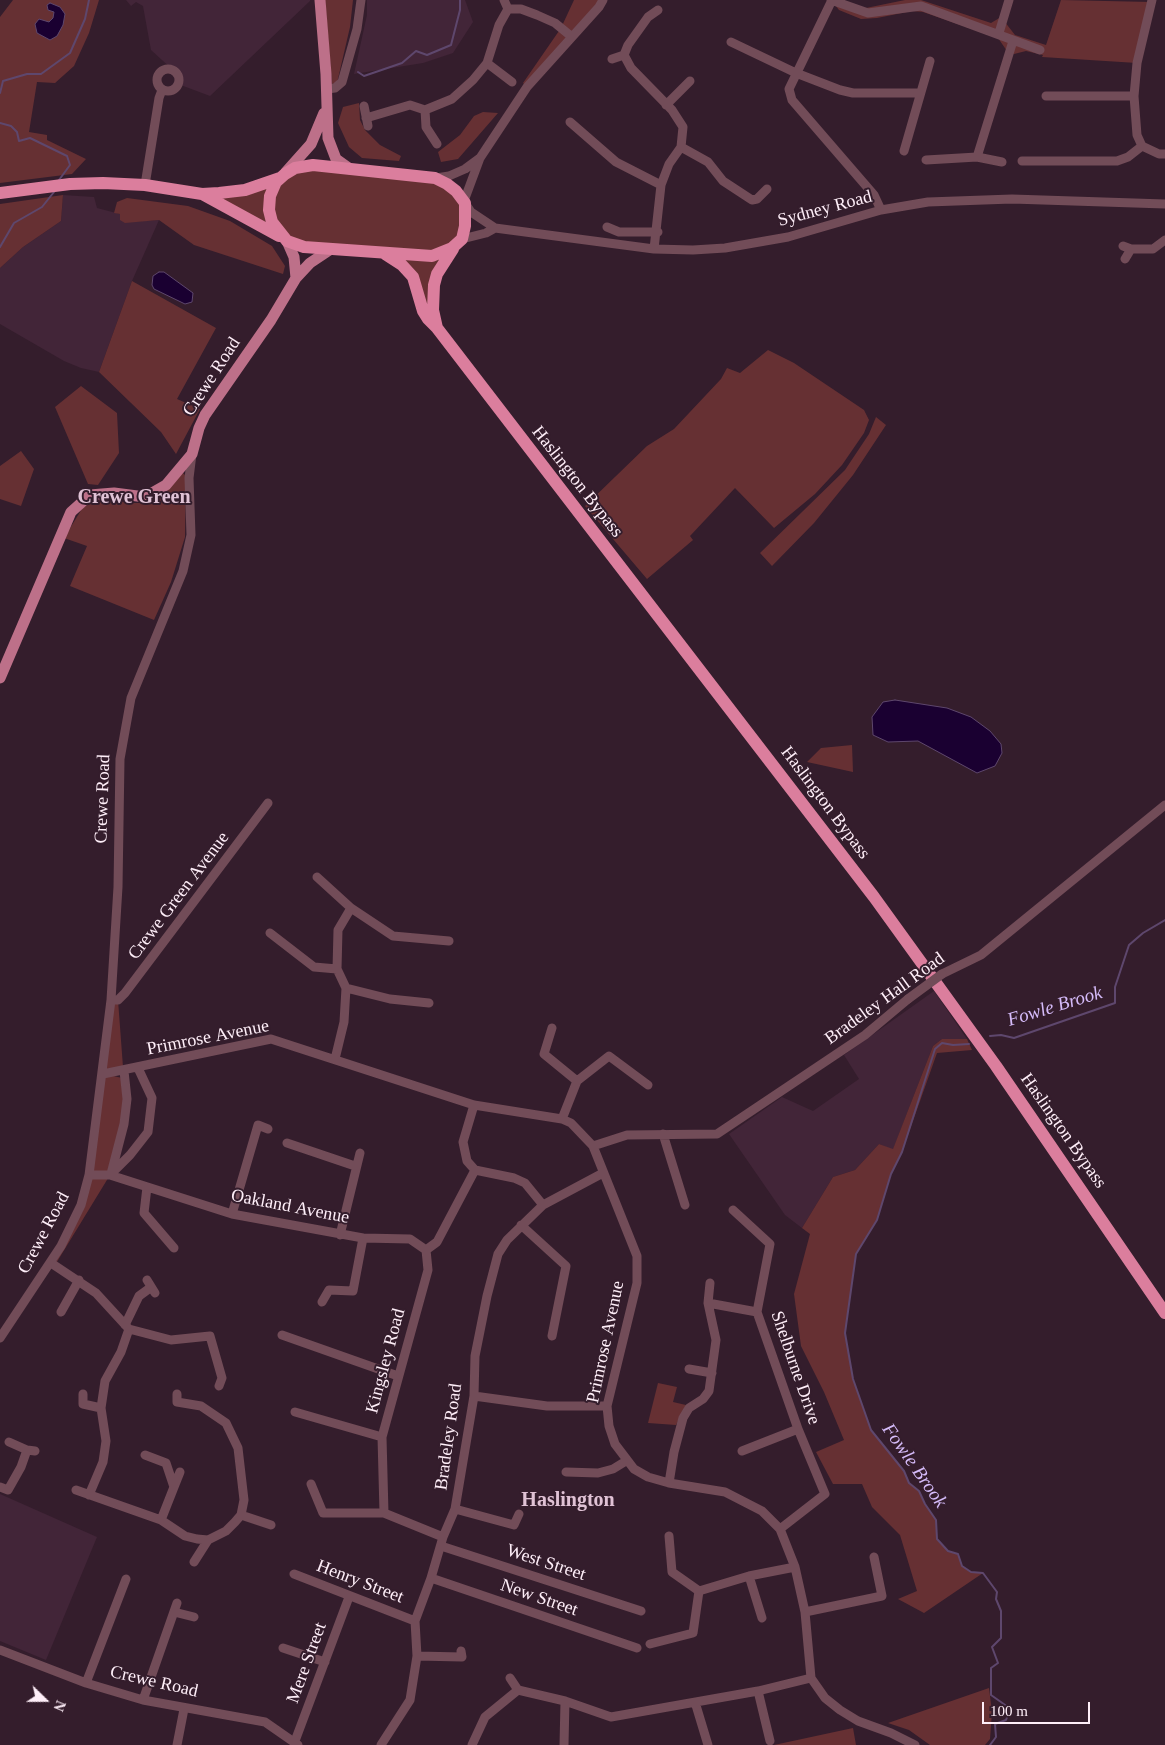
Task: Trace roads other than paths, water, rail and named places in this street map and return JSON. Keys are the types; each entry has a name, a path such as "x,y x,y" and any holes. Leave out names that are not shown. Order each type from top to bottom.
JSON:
{"highway":[{"path":"0,193 70,184 145,185 202,194 245,190 282,176 295,168 308,165 435,178 456,190 464,202 465,226 460,241 432,256 304,248 202,194"},
{"path":"282,176 270,196 269,210 274,226 286,240"},
{"name":"Haslington Bypass","path":"437,328 433,310 434,284 445,260 460,241"},
{"name":"Haslington Bypass","path":"385,254 402,265 413,278 423,311 874,897 996,1066 1165,1313"}],"main road":[{"path":"320,0 328,138 333,154 341,165 352,170"},
{"path":"282,176 312,144 326,108"},
{"path":"286,240 294,256 296,278"},
{"name":"Crewe Road","path":"192,454 205,415 271,320 296,278 310,262 331,249"},
{"path":"0,678 71,512 90,496 114,493 145,497 154,493 166,484 192,454"}],"street":[{"path":"326,89 335,88 342,82 357,29 362,0"},
{"path":"504,0 508,9"},
{"path":"464,202 480,158 532,79 572,37 603,0"},
{"path":"881,210 874,195 793,103 790,89 831,0 868,14 921,6 999,33 1013,41 1040,50"},
{"path":"999,33 1009,0"},
{"path":"1152,0 1137,63 1134,96 1137,135 1142,146 1159,154 1165,154"},
{"path":"508,9 521,9 537,15 555,23 572,37"},
{"path":"364,106 367,122 410,105 425,110 452,99 473,80 487,63 499,25 508,9"},
{"path":"612,59 624,55 628,45 648,17 658,10"},
{"path":"977,157 1013,41"},
{"path":"731,42 796,73 853,93 919,93"},
{"path":"624,55 631,68 682,124 681,146 669,164 661,186 658,232 654,249"},
{"path":"904,150 919,93 930,61"},
{"path":"487,63 512,82"},
{"path":"666,105 690,81"},
{"path":"145,185 162,90"},
{"path":"1046,96 1134,96"},
{"path":"425,110 426,128 437,144"},
{"path":"570,122 616,162 661,186"},
{"path":"681,146 708,162 723,181 752,200 757,199 767,189"},
{"path":"1022,161 1117,162 1128,157 1142,146"},
{"path":"926,160 977,157 1002,162"},
{"path":"435,178 457,172 480,158"},
{"name":"Sydney Road","path":"464,202 472,212 495,228 654,249 725,248 788,237 881,210 928,202 970,199 1165,204"},
{"name":"Sydney Road","path":"460,241 486,233 495,228"},
{"path":"607,228 618,232 658,232"},
{"path":"1125,259 1127,247 1153,249 1165,240"},
{"name":"Crewe Road","path":"0,1338 51,1263 81,1205 89,1175 111,1000 118,887 120,758 131,698 183,571 191,535 189,478 192,454"},
{"name":"Crewe Green Avenue","path":"111,1000 118,1000 125,993 268,803"},
{"name":"Bradeley Hall Road","path":"593,1146 627,1134 717,1134 865,1035 908,998 942,974 982,955 1165,804"},
{"path":"317,877 351,908 393,936 449,941"},
{"path":"335,1059 344,1022 346,988 337,969 338,930 351,908"},
{"path":"270,933 314,967 337,969"},
{"path":"346,988 390,999 428,1003"},
{"path":"552,1028 544,1054 577,1081"},
{"name":"Primrose Avenue","path":"103,1074 271,1039 474,1105 562,1119 580,1130 593,1146 637,1256 637,1283 607,1406 609,1426 615,1444 626,1462 648,1477 669,1483 726,1492 762,1511 780,1529 795,1567 805,1612 811,1678"},
{"path":"562,1119 577,1081 609,1056 648,1085"},
{"path":"110,1175 130,1156 148,1132 152,1098 138,1068"},
{"path":"110,1175 124,1124 127,1099 124,1071"},
{"path":"474,1105 463,1142 467,1161 475,1170 514,1178 525,1183 543,1205"},
{"path":"232,1214 258,1126 268,1129"},
{"path":"663,1134 685,1206"},
{"path":"287,1143 355,1166"},
{"path":"340,1235 355,1166 360,1153"},
{"path":"426,1250 437,1242 475,1170"},
{"name":"Bradeley Road","path":"381,1745 410,1700 417,1656 414,1621 455,1509 474,1396 475,1356 486,1296 498,1254 507,1240 543,1205 603,1173"},
{"name":"Oakland Avenue","path":"89,1175 110,1175 232,1214 340,1235 363,1238 410,1239 426,1250"},
{"path":"146,1187 144,1213 174,1248"},
{"name":"Shelburne Drive","path":"733,1210 770,1244 757,1312 798,1429 825,1494 780,1529"},
{"path":"521,1225 566,1266 552,1336"},
{"path":"322,1302 329,1290 353,1292 363,1238"},
{"name":"Kingsley Road","path":"384,1513 382,1437 428,1270 426,1250"},
{"path":"51,1263 96,1293 127,1327 171,1340 210,1336 222,1378 220,1386"},
{"path":"61,1312 79,1280"},
{"path":"669,1483 681,1423 689,1408 703,1399 709,1391 716,1340 708,1303 710,1283"},
{"path":"89,1495 103,1462 106,1441 101,1408 105,1381 121,1352 127,1327 140,1296 151,1287"},
{"path":"708,1303 757,1312"},
{"path":"282,1335 398,1376"},
{"path":"688,1369 712,1373"},
{"path":"83,1394 80,1406 101,1408"},
{"path":"474,1396 547,1406 607,1406"},
{"path":"175,1402 201,1406 226,1423 238,1448 242,1469 244,1500 241,1515 226,1531 208,1540 194,1562"},
{"path":"295,1412 382,1437"},
{"path":"742,1451 798,1429"},
{"path":"0,1487 8,1490 31,1450 10,1442"},
{"path":"146,1455 166,1463 174,1487"},
{"path":"566,1472 598,1473 613,1469 626,1462"},
{"path":"161,1520 180,1472"},
{"path":"311,1484 323,1513 384,1513 442,1541"},
{"path":"76,1490 161,1520 185,1536 208,1540"},
{"path":"455,1509 514,1525 519,1514"},
{"path":"241,1515 271,1525"},
{"path":"670,1536 672,1572 699,1591"},
{"name":"West Street","path":"442,1541 641,1611"},
{"path":"805,1612 882,1596 874,1557"},
{"path":"699,1591 749,1576 795,1567"},
{"name":"Henry Street","path":"294,1574 348,1597 414,1621"},
{"path":"749,1576 762,1618"},
{"name":"New Street","path":"431,1578 637,1648"},
{"path":"86,1683 126,1579"},
{"path":"650,1644 694,1633 699,1591"},
{"name":"Mere Street","path":"296,1743 348,1597"},
{"path":"142,1700 175,1608 194,1617"},
{"path":"283,1648 325,1662"},
{"name":"Crewe Road","path":"0,1650 86,1683 142,1700 265,1722 296,1743"},
{"path":"417,1656 462,1657 462,1650"},
{"path":"510,1678 518,1690 565,1701 611,1717 758,1692 811,1678 825,1698 840,1710 858,1721 891,1733 915,1745"},
{"path":"472,1745 485,1716 518,1690"},
{"path":"758,1692 770,1741"},
{"path":"564,1745 565,1701"},
{"path":"695,1702 708,1745"},
{"path":"177,1745 184,1708"}],"waterway":[{"path":"0,93 3,81 27,74 41,74 70,53 85,19 89,0"},
{"path":"358,72 364,76 402,63 416,51 427,55 451,45 460,10 460,0"},
{"path":"0,123 11,126 17,132 19,141 30,138 67,156 70,165 59,180"},
{"path":"0,247 14,223 42,207 54,192"},
{"name":"Fowle Brook","path":"990,1036 1001,1035 1014,1038 1115,1003 1115,987 1129,945 1143,933 1165,920"},
{"name":"Fowle Brook","path":"969,1044 953,1045 942,1043 935,1049 902,1152 891,1174 877,1220 856,1254 845,1333 853,1379 871,1430 904,1471 909,1483 919,1491 936,1520 937,1539 948,1551 958,1554 962,1566 971,1572 983,1573 997,1592 996,1599 1001,1611 1001,1638 992,1647 998,1663 991,1668 991,1695 1008,1707 1009,1712 1006,1720 995,1724 996,1737 990,1745"}],"district":[{"name":"Crewe Green","path":"134,498"},
{"name":"Haslington","path":"568,1501"}]}
